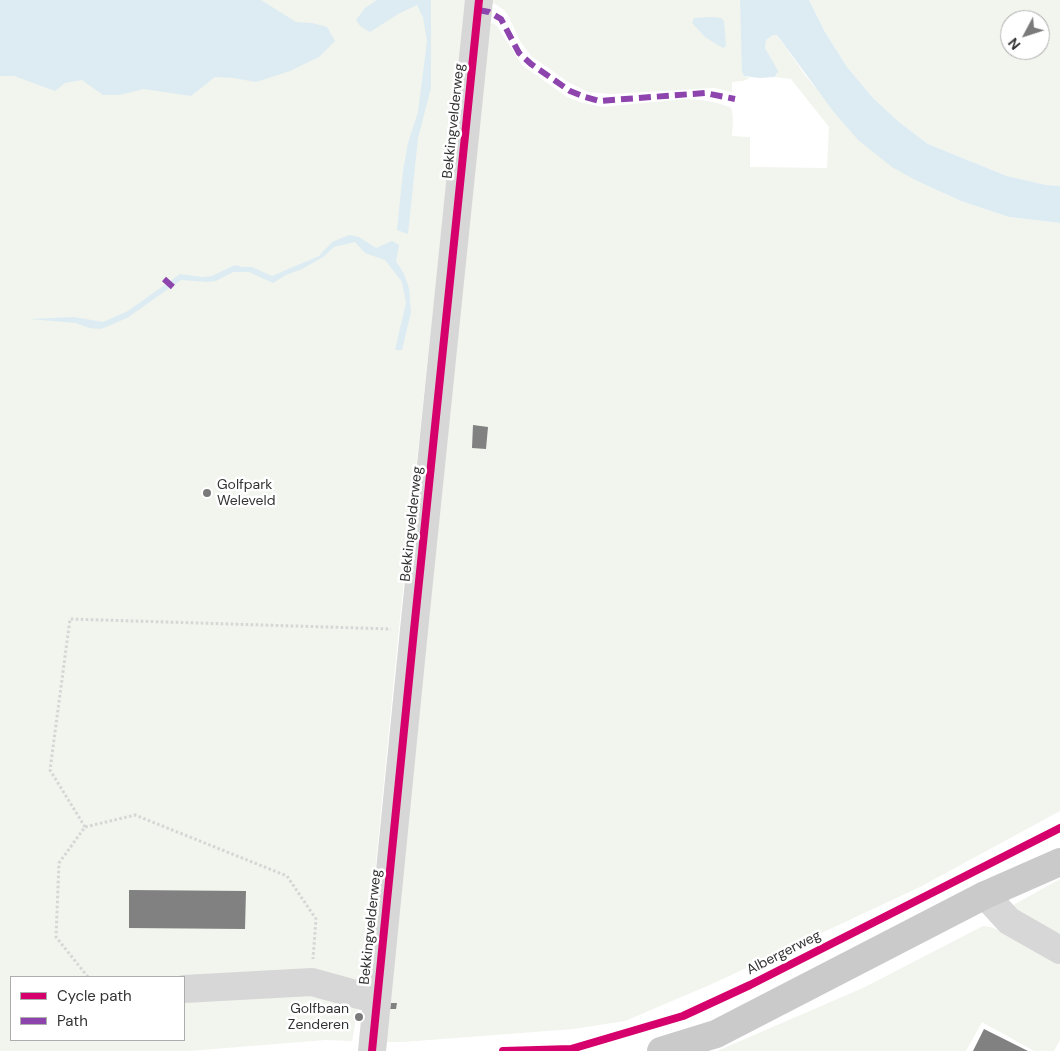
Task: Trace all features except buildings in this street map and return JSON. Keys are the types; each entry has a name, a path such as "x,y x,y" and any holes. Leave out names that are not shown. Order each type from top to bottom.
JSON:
{"main road":[{"path":"661,1051 716,1034 985,894 1060,862"}],"street":[{"name":"Bekkingvelderweg","path":"372,1051 479,0"},
{"path":"985,894 1009,921 1060,950"},
{"path":"185,989 312,982 376,1000"}],"path":[{"path":"85,827 50,770 70,619 414,630"},
{"path":"87,976 56,937 58,863 85,827 135,815 287,876 316,919 312,982"}],"shaded area":[{"name":"Golfpark Weleveld","path":"0,0 466,0 399,628 366,964 352,1041 325,1040 189,1051 0,1051"},
{"path":"0,0 261,0 296,22 312,23 327,27 335,41 319,57 290,71 256,82 215,77 191,96 144,89 119,95 103,95 82,80 65,83 55,91 14,76 0,76"},
{"path":"377,0 431,0 431,88 418,138 408,234 397,230 403,171 408,143 418,112 427,41 423,17 417,5 398,14 370,32 360,26 356,20 365,8"},
{"path":"489,0 740,0 744,76 750,78 732,82 732,92 714,88 612,94 588,92 568,82 531,56 520,41 504,10"},
{"path":"740,0 809,0 825,32 847,67 873,98 899,122 928,144 1007,176 1046,185 1060,186 1060,223 1009,217 961,201 917,181 892,167 858,140 833,111 777,35 773,35 766,40 765,48 778,71 775,77 759,78 744,76 742,71"},
{"path":"809,0 1060,0 1060,186 1046,185 1007,176 928,144 899,122 873,98 847,67 825,32"},
{"path":"694,18 721,18 724,21 726,46 723,48 705,37 692,23"},
{"path":"493,23 497,26 522,65 567,97 602,107 686,99 717,103 730,107 732,110 732,136 750,137 750,167 827,168 829,127 791,79 775,77 777,74 765,48 766,40 773,35 777,35 805,75 858,140 917,181 961,201 1009,217 1060,223 1060,811 920,887 714,983 625,1021 573,1029 403,1042 378,1042 487,25"},
{"path":"349,235 359,237 376,248 392,241 399,245 396,261 404,274 409,288 411,312 402,350 395,350 406,303 402,282 385,260 365,253 355,242 334,247 323,257 273,283 249,272 233,272 216,281 181,280 127,318 101,329 89,328 76,323 29,319 74,317 103,322 128,311 180,274 202,277 212,276 235,265 252,267 272,276 319,256 332,242"},
{"path":"1060,879 1060,934 1026,920 1008,908"},
{"path":"983,926 1060,952 1060,1040 1054,1051 1034,1051 982,1022 966,1051 717,1051 863,988"}],"marked path":[{"path":"478,10 489,12 501,19 519,53 531,64 570,91 585,97 599,101 705,93 735,99"},
{"path":"164,279 175,289"}],"cycle path":[{"path":"372,1051 479,0"},
{"name":"Albergerweg","path":"503,1051 571,1049 683,1016 750,985 1060,828"}],"place":[{"name":"Golfpark Weleveld","path":"207,493"},
{"name":"Golfbaan Zenderen","path":"359,1017"}]}
